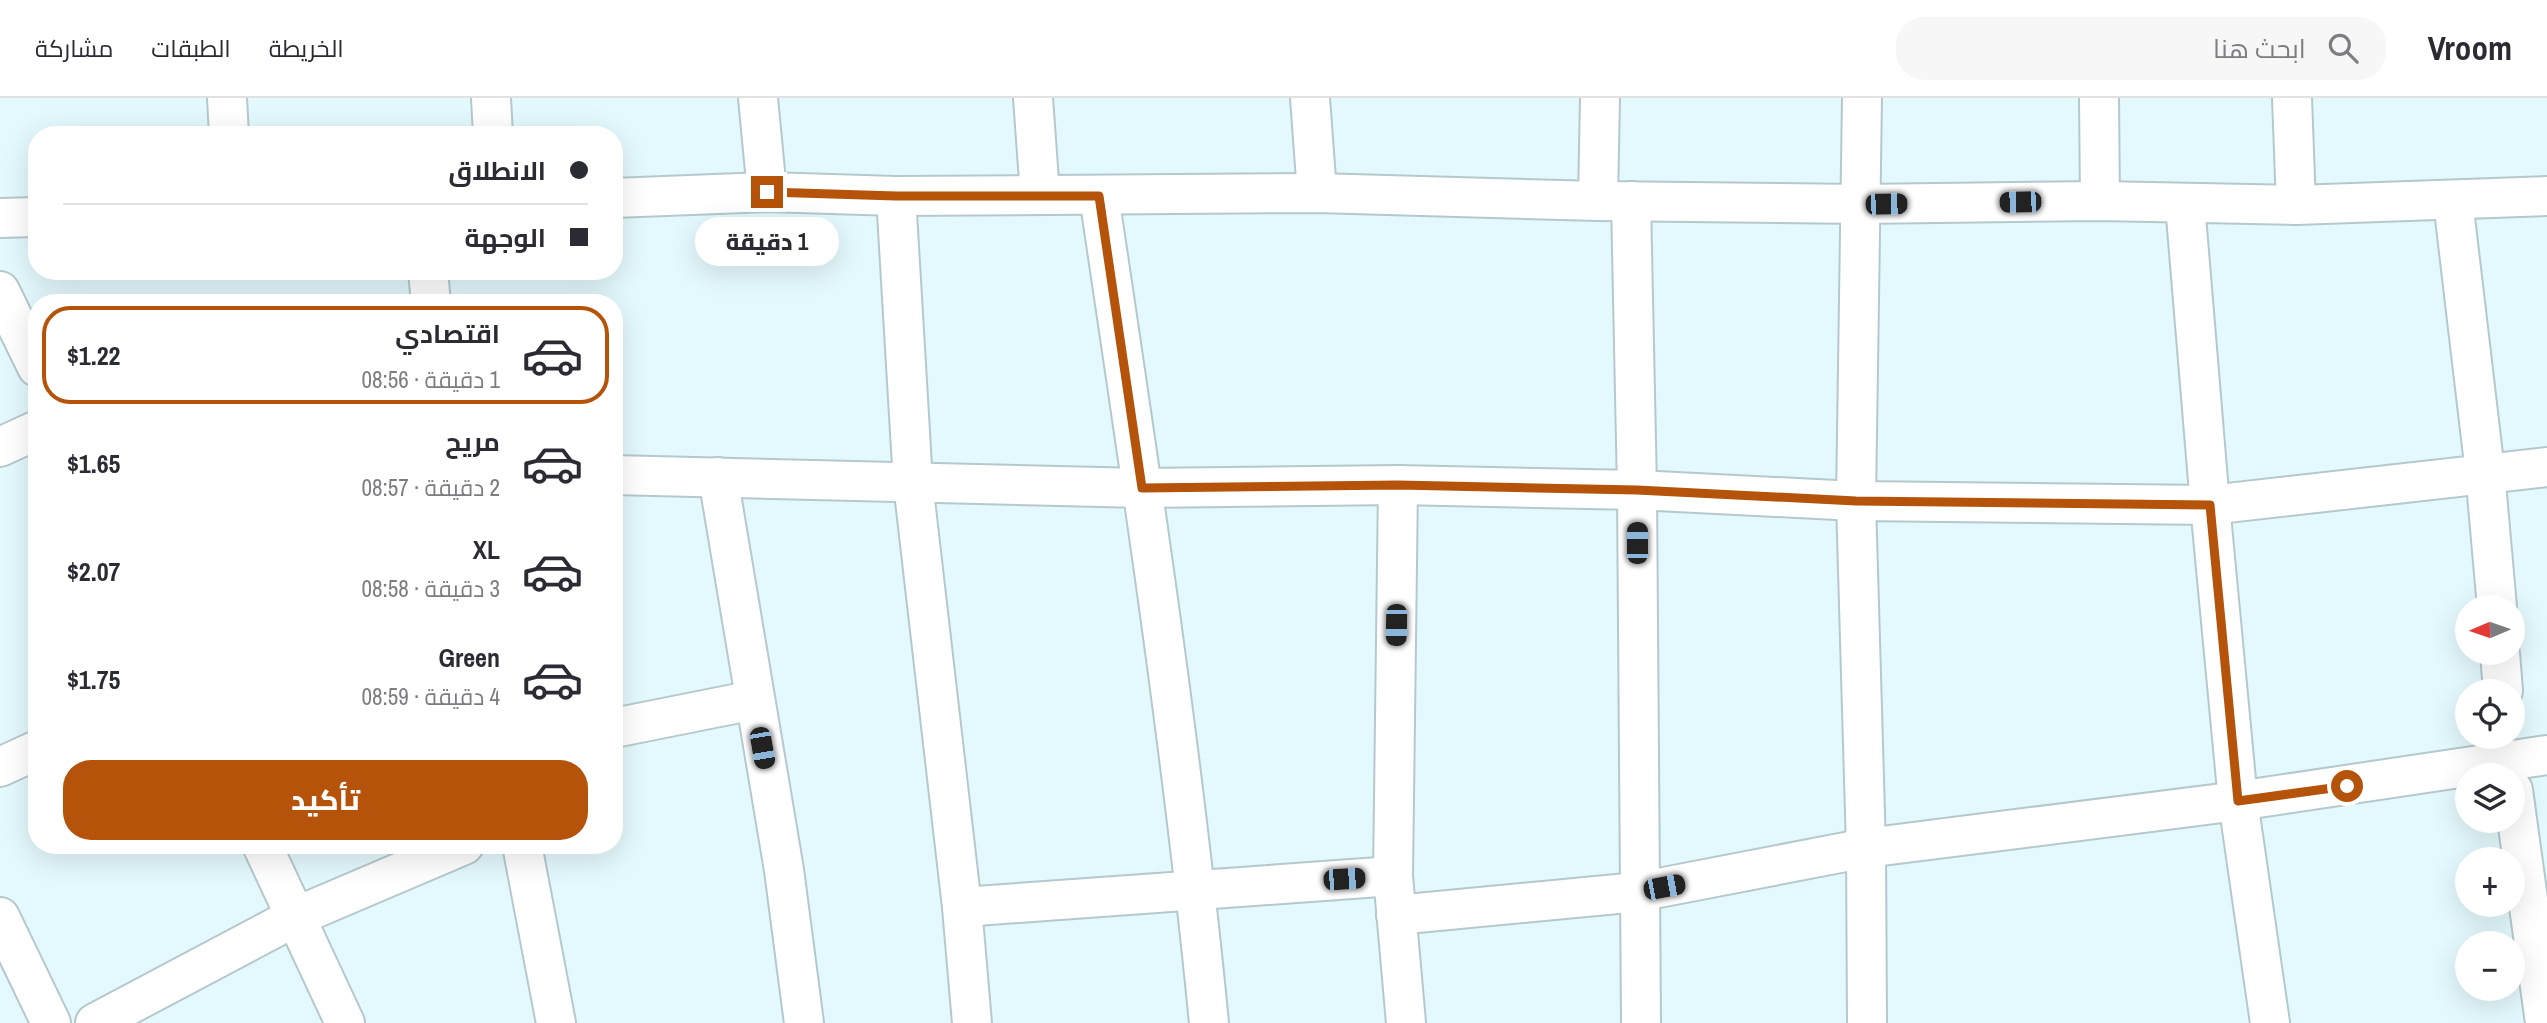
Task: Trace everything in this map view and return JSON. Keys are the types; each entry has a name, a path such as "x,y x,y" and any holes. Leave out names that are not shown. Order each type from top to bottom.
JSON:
{"street":[{"path":"228,98 229,126"},
{"path":"491,98 493,126"},
{"path":"758,98 767,192"},
{"path":"1033,98 1040,195"},
{"path":"1310,98 1317,193"},
{"path":"1601,98 1614,201 1637,490 1641,1023"},
{"path":"1862,98 1856,501 1866,848 1867,1023"},
{"path":"2099,98 2100,201"},
{"path":"2292,98 2296,205"},
{"path":"623,198 767,192 896,196 1317,193 1614,201 1860,204 2100,201 2296,205 2453,201 2547,195"},
{"path":"896,196 913,483 962,907 972,1023"},
{"path":"1099,196 1142,488 1196,889 1209,1023"},
{"path":"2453,201 2485,472 2496,595"},
{"path":"2185,204 2238,801 2270,1023"},
{"path":"0,218 28,217"},
{"path":"0,291 28,349"},
{"path":"0,447 28,434"},
{"path":"623,475 1142,488 1398,485 1637,490 1856,501 2210,505 2547,467"},
{"path":"718,477 784,870 804,1023"},
{"path":"1398,485 1393,876 1405,1023"},
{"path":"623,726 754,700"},
{"path":"0,767 28,754"},
{"path":"2520,763 2547,755"},
{"path":"1396,915 1638,892 1866,848 2455,773"},
{"path":"2519,833 2545,1023"},
{"path":"266,854 345,1023"},
{"path":"95,1023 295,916 443,854"},
{"path":"524,854 556,1023"},
{"path":"962,907 1393,876"},
{"path":"0,917 51,1023"}],"route":[{"path":"767,192 896,196 1099,196 1142,488 1398,485 1637,490 1856,501 2210,505 2238,801 2347,786"}]}
